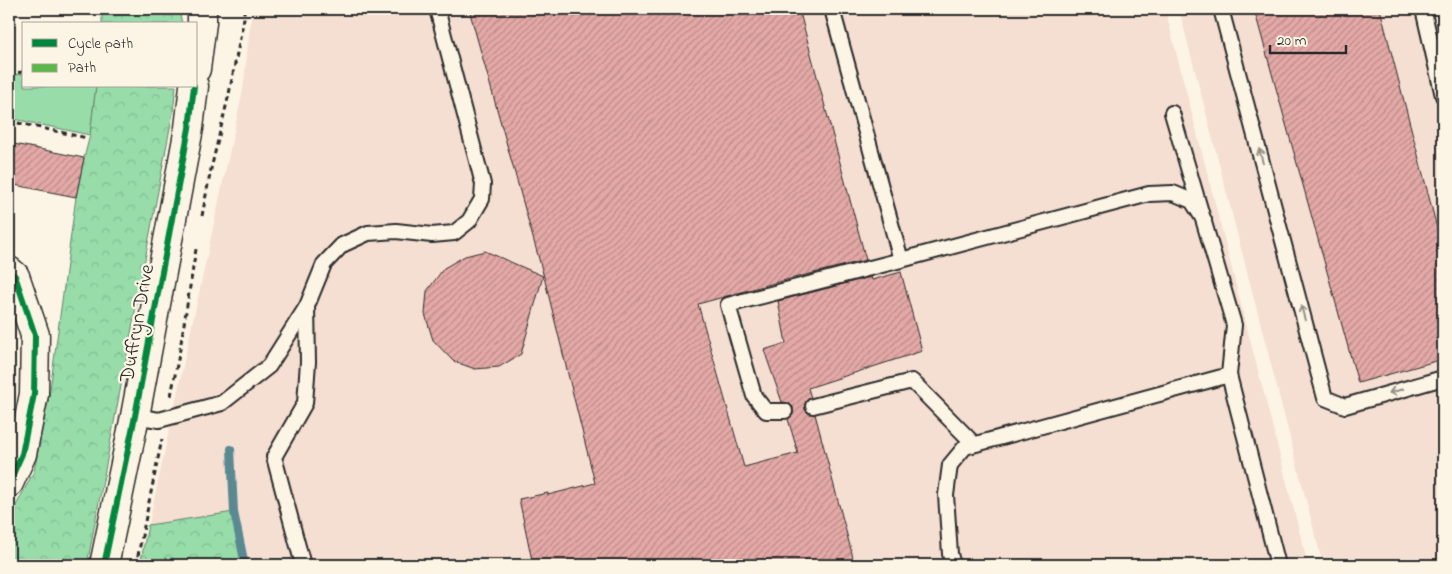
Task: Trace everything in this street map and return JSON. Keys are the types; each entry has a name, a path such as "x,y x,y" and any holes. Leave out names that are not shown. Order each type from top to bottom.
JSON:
{"street":[{"path":"198,54 202,9"},
{"name":"Duffryn Drive","path":"104,565 135,416 189,128 194,88"},
{"path":"9,271 15,276 34,335 34,394 22,454 9,483"}],"lane":[{"path":"135,416 159,420 222,403 269,366 307,306 324,264 342,245 368,232 454,233 469,221 482,199 483,184 437,9"},
{"path":"832,9 902,260"},
{"path":"1222,9 1326,398 1345,406 1443,378"},
{"path":"1422,9 1443,96"},
{"path":"1172,113 1234,325 1229,375 1278,565"},
{"path":"785,411 766,411 754,396 728,305 1149,194 1173,193 1192,201 1204,220"},
{"path":"303,565 274,457 305,403 308,362 307,306"},
{"path":"953,565 950,554 946,495 950,465 965,446 1229,375"},
{"path":"813,406 912,381 974,444"}],"path":[{"path":"200,223 230,94 244,9"},
{"path":"9,73 22,72"},
{"path":"9,122 86,138"},
{"path":"136,565 180,349 197,241"}],"shaded area":[{"path":"252,9 1165,9 1308,565 140,565 243,90"},
{"path":"1179,9 1443,9 1443,565 1323,565"}],"green space":[{"path":"102,9 179,9 182,22 102,22"},
{"path":"22,74 22,88 96,88 90,135 9,118 9,75"},
{"path":"96,88 176,88 173,112 87,565 9,565 9,519 34,471 50,390 76,197 90,135"},
{"path":"234,512 245,565 140,565 148,525"}],"building":[{"path":"487,9 799,9 866,260 698,304 744,467 798,453 788,419 793,415 793,407 789,403 782,402 764,350 786,343 778,301 871,277 872,280 901,272 922,351 808,388 811,398 805,404 807,412 815,414 855,565 533,565 519,499 548,493 548,495 595,483 544,277 470,13"},
{"path":"1254,9 1380,9 1443,251 1443,359 1358,383"},
{"path":"9,143 84,158 76,197 9,184"},
{"path":"485,251 543,276 521,354 499,367 475,369 453,361 433,340 425,314 427,291 444,268 465,256"}],"waterway":[{"path":"231,449 234,512 245,565"}],"cycle path":[{"path":"104,565 135,416 189,128 194,88"},
{"path":"9,271 15,276 35,335 34,394 22,454 9,483"}]}
